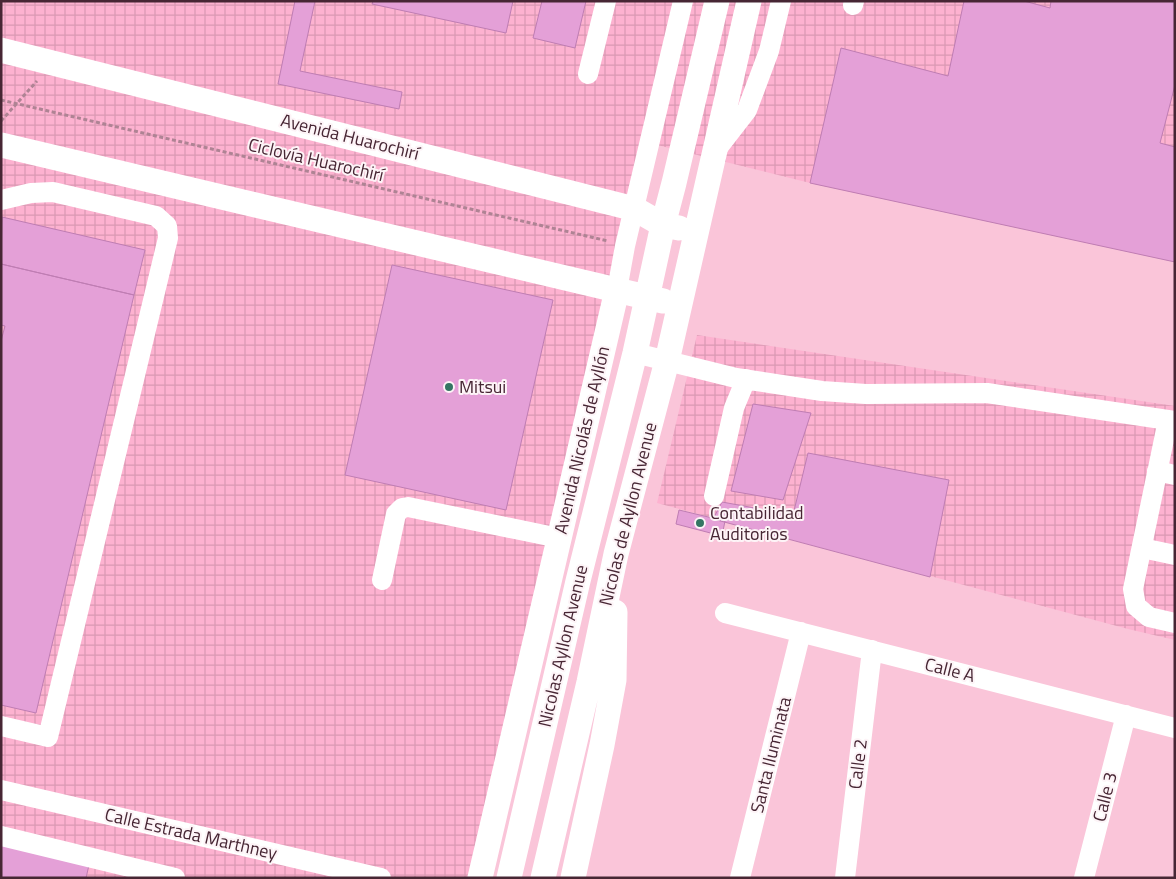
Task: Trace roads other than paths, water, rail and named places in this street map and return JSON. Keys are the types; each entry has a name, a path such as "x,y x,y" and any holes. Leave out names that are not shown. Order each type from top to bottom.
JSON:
{"main road":[{"name":"Nicolas de Ayllon Avenue","path":"508,878 578,581 635,353 663,225 717,1"},
{"name":"Nicolas de Ayllon Avenue","path":"543,878 589,682 616,554 667,361 749,1"},
{"name":"Avenida Huarochirí","path":"1,50 635,209 663,225 696,230"},
{"path":"1,145 679,304"},
{"name":"Avenida Nicolás de Ayllón","path":"480,878 617,290"},
{"path":"573,878 614,680 616,554"}],"street":[{"path":"588,74 606,1"},
{"name":"Avenida Nicolás de Ayllón","path":"617,290 625,246 682,1"},
{"name":"Nicolas de Ayllon Avenue","path":"715,151 747,110 769,51 781,1"},
{"path":"1,200 53,192 156,216 167,226 168,238 48,737 1,726"},
{"path":"635,353 746,379 822,391 866,394 987,393 1172,420 1166,473 1142,548 1133,589 1136,606 1149,617 1175,623"},
{"path":"714,496 734,408 746,379"},
{"path":"382,580 396,514 402,508 408,507 560,538"},
{"path":"1142,548 1175,555"},
{"name":"Calle A","path":"725,613 1175,728"},
{"name":"Santa Iluminata","path":"740,878 801,632"},
{"name":"Calle 2","path":"845,878 872,650"},
{"name":"Calle 3","path":"1084,878 1126,716"},
{"name":"Calle Estrada Marthney","path":"1,790 381,878"},
{"path":"1,836 145,874 175,878"}],"place":[{"name":"Mitsui","path":"449,387"},
{"name":"Contabilidad Auditorios","path":"700,523"}]}
